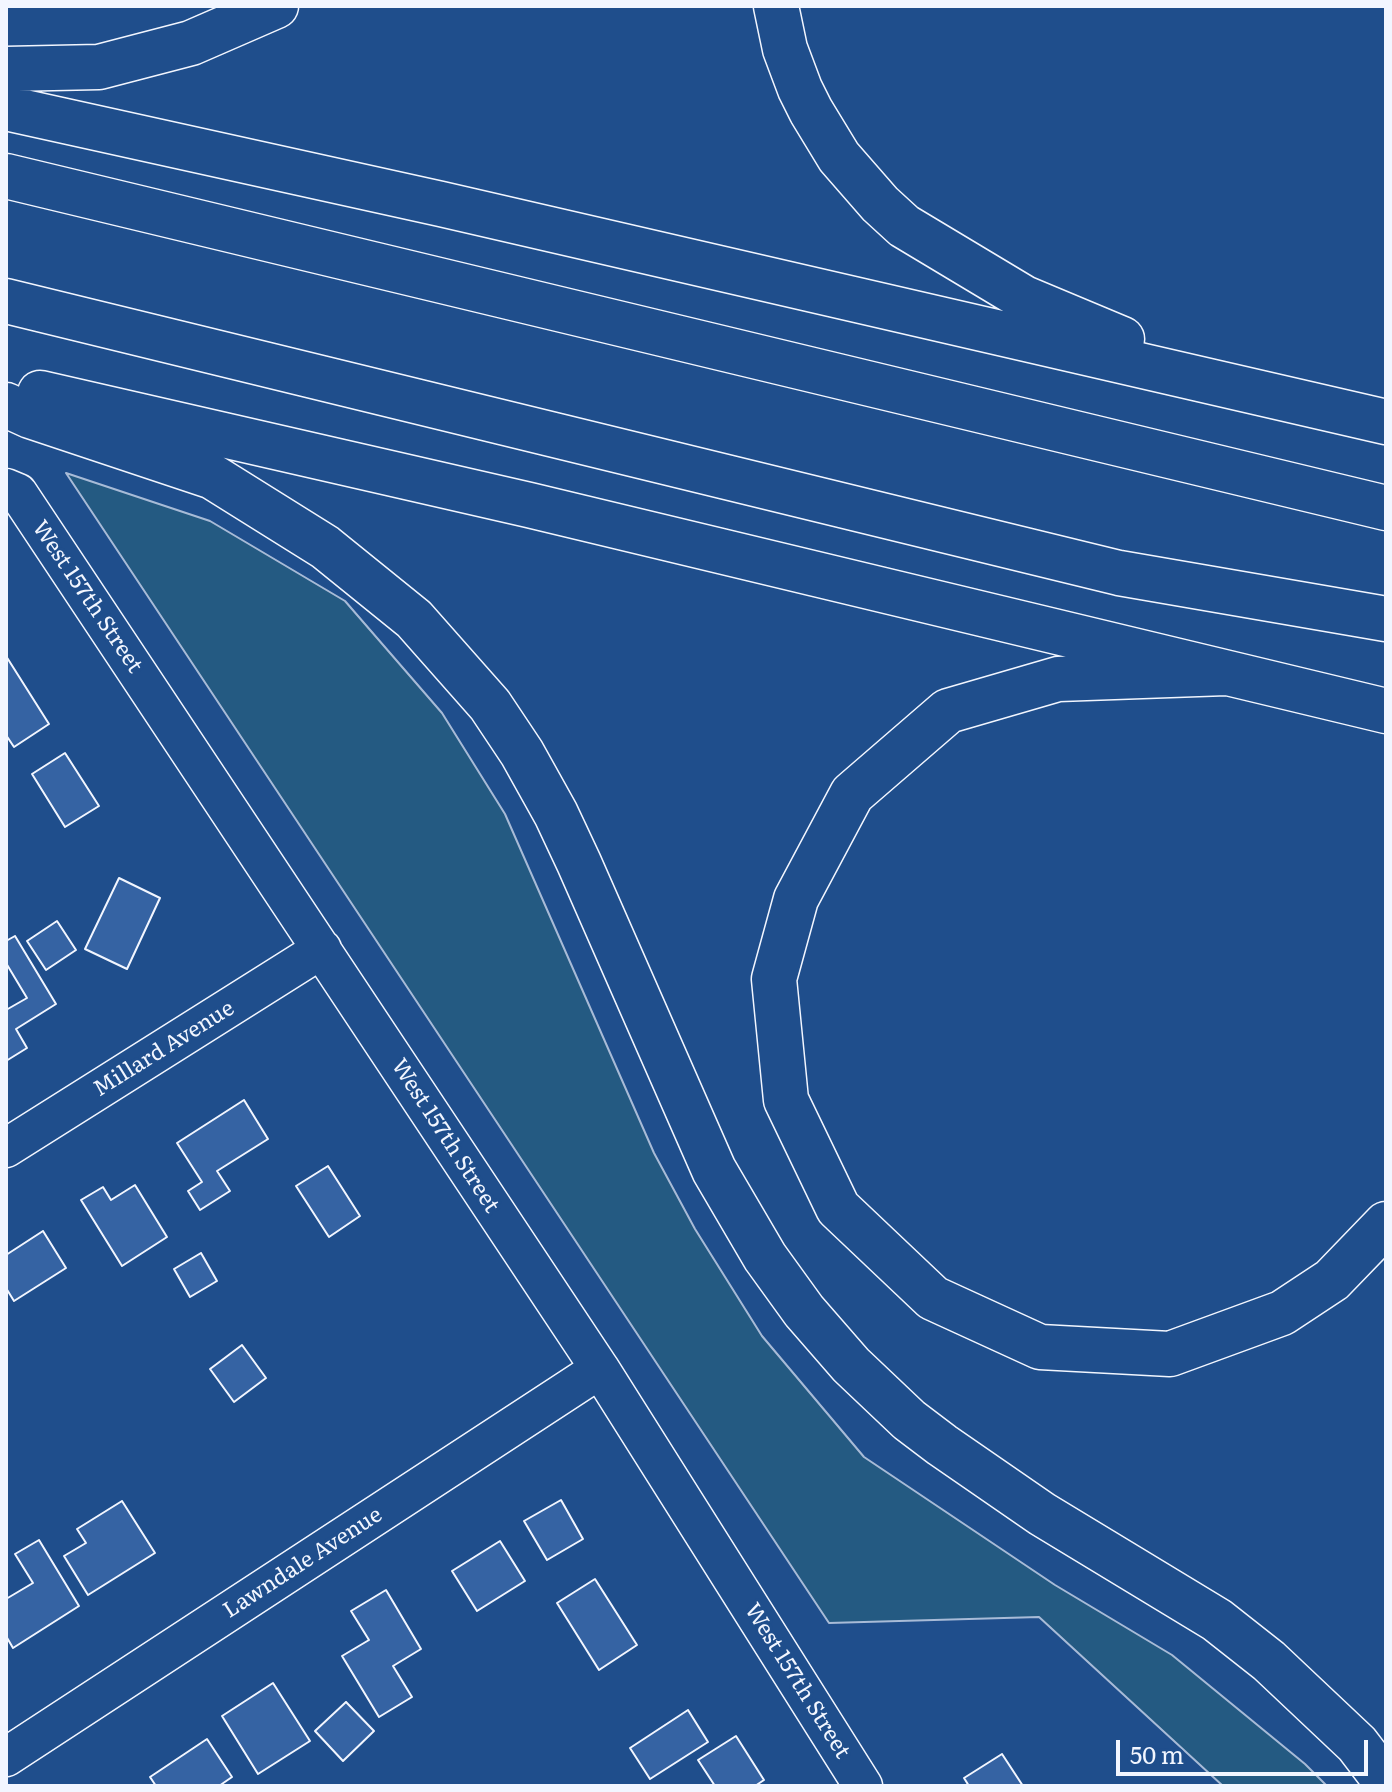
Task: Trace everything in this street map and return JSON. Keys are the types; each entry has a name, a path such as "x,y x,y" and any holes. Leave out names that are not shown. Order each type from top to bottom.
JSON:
{"highway":[{"path":"6,69 99,67 191,43 276,6"},
{"path":"776,6 785,49 800,89 822,131 860,182 904,226 1024,298 1231,386"},
{"path":"6,108 441,204 1386,422"},
{"path":"6,176 1386,508"},
{"path":"6,301 1119,573 1386,619"},
{"path":"6,386 529,505 1386,711"},
{"path":"6,405 30,416 213,477 325,547 414,619 490,705 522,753 579,863 714,1170 765,1257 804,1311 851,1365 909,1420 942,1445 1042,1514 1217,1620 1269,1661 1357,1744 1386,1782"},
{"path":"1226,673 1058,679 948,711 852,794 796,899 774,979 786,1100 838,1208 933,1298 1040,1347 1170,1354 1282,1313 1332,1280 1386,1224"}],"street":[{"name":"West 157th Street","path":"12,491 322,949 600,1369 863,1786"},
{"name":"Millard Avenue","path":"6,1148 322,949"},
{"name":"Lawndale Avenue","path":"6,1757 600,1369"}],"shaded area":[{"path":"66,473 210,521 345,601 442,713 505,814 654,1153 695,1229 762,1336 864,1457 1055,1585 1172,1655 1305,1764 1327,1786 1223,1786 1039,1617 829,1623"}],"building":[{"path":"6,656 49,724 14,747 6,735"},
{"path":"65,753 99,806 65,827 32,774"},
{"path":"119,878 160,898 127,969 85,949"},
{"path":"57,921 76,950 46,970 27,941"},
{"path":"15,936 56,1004 16,1029 27,1048 6,1061 6,1010 27,998 6,963 6,941"},
{"path":"244,1100 268,1139 217,1171 230,1191 200,1210 188,1191 202,1182 177,1143"},
{"path":"328,1166 360,1216 329,1237 296,1186"},
{"path":"135,1185 167,1237 122,1266 81,1200 103,1187 111,1200"},
{"path":"43,1231 66,1268 14,1301 6,1288 6,1255"},
{"path":"201,1253 217,1281 190,1297 174,1269"},
{"path":"242,1345 266,1378 234,1402 210,1369"},
{"path":"561,1500 583,1539 547,1560 524,1521"},
{"path":"122,1501 155,1553 88,1595 64,1556 86,1543 77,1529"},
{"path":"39,1540 79,1606 13,1648 6,1636 6,1599 33,1583 15,1554"},
{"path":"500,1541 525,1581 477,1611 452,1571"},
{"path":"595,1579 637,1645 599,1670 557,1603"},
{"path":"386,1590 421,1649 393,1666 412,1697 379,1717 342,1656 369,1640 351,1611"},
{"path":"273,1683 310,1741 258,1774 222,1716"},
{"path":"346,1702 374,1731 343,1761 315,1731"},
{"path":"688,1710 708,1742 650,1779 630,1748"},
{"path":"736,1736 764,1780 755,1786 715,1786 698,1760"},
{"path":"207,1739 232,1777 219,1786 156,1786 150,1777"},
{"path":"1002,1754 1023,1786 969,1786 964,1778"}]}
